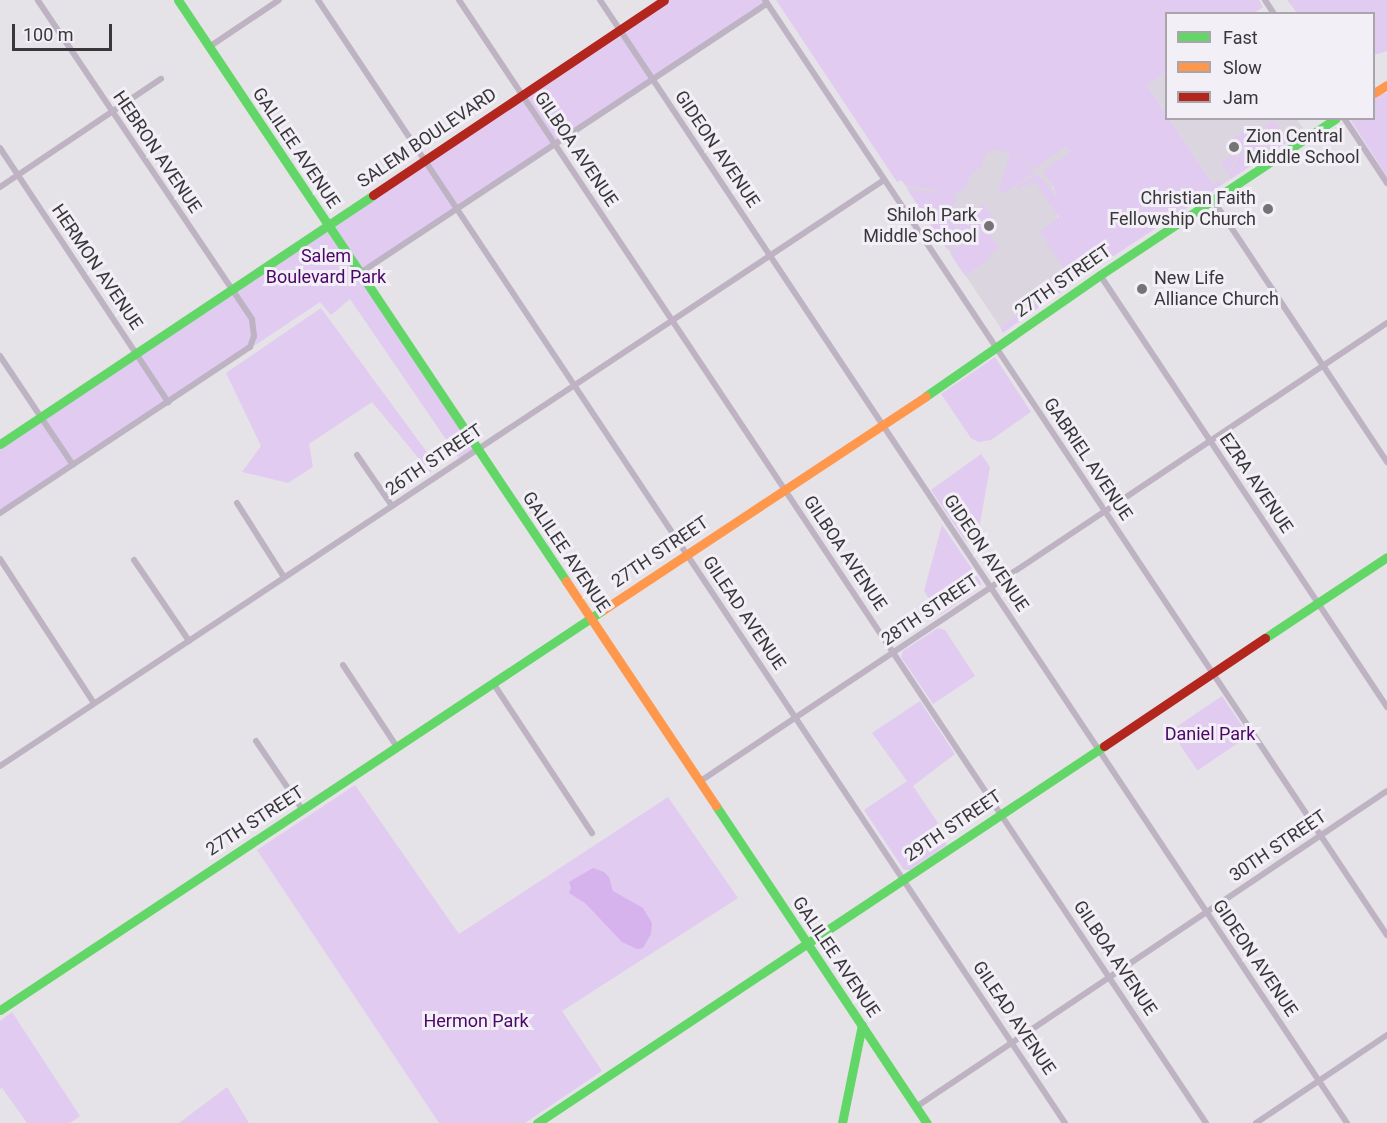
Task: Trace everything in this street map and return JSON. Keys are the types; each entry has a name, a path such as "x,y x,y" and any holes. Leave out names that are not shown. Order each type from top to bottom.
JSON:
{"street":[{"name":"HEBRON AVENUE","path":"38,0 252,319 254,336 250,347 168,402"},
{"name":"GALILEE AVENUE","path":"178,0 927,1123"},
{"path":"209,47 279,0"},
{"name":"GILEAD AVENUE","path":"318,0 1065,1123"},
{"name":"GILBOA AVENUE","path":"459,0 1206,1123"},
{"name":"GIDEON AVENUE","path":"600,0 1347,1123"},
{"name":"SALEM BOULEVARD","path":"0,444 664,0"},
{"path":"360,273 766,2"},
{"name":"GABRIEL AVENUE","path":"766,2 1387,934"},
{"path":"0,187 161,79"},
{"name":"27TH STREET","path":"0,1010 997,348 1100,275 1333,120"},
{"path":"1345,120 1387,183"},
{"name":"HERMON AVENUE","path":"0,148 168,402"},
{"name":"26TH STREET","path":"0,766 884,180"},
{"path":"1213,200 1387,462"},
{"name":"EZRA AVENUE","path":"1100,275 1387,707"},
{"name":"28TH STREET","path":"699,782 1387,322"},
{"path":"0,356 73,465"},
{"path":"0,513 168,402"},
{"path":"357,455 392,506"},
{"path":"237,503 285,577"},
{"name":"29TH STREET","path":"537,1123 1387,557"},
{"path":"0,559 94,703"},
{"path":"134,560 189,641"},
{"path":"343,665 397,747"},
{"path":"493,683 592,833"},
{"path":"256,741 302,809"},
{"name":"30TH STREET","path":"916,1107 1387,791"},
{"path":"842,1123 862,1025"},
{"path":"1256,1123 1387,1035"}],"shaded area":[{"path":"1165,73 1165,112 1147,85"},
{"name":"Shiloh Park Middle School","path":"995,117 1066,146 1071,152 1069,174 1052,186 1059,201 1057,219 1071,279 1000,327 901,179"},
{"name":"Zion Central Middle School","path":"1170,120 1298,120 1305,131 1223,184 1220,180 1213,184"},
{"path":"593,868 604,872 609,877 613,891 643,908 652,923 651,934 643,948 637,949 622,942 585,903 569,893 571,888 569,882"}],"green space":[{"name":"Salem Boulevard Park","path":"664,0 765,0 767,4 360,273 477,449 460,460 350,299 331,315 320,302 0,515 0,444"},
{"path":"776,0 1259,0 1263,7 1256,12 1165,12 1165,73 1147,85 1165,112 1165,120 1170,120 1213,184 1220,180 1223,184 1076,281 1003,333 1000,327 1071,279 1040,232 1059,217 1035,181 1018,190 1016,187 1036,174 1047,184 1058,202 1053,185 1043,171 1071,152 1066,146 1034,169 1011,151 1034,172 1002,194 999,190 1010,153 994,149 992,153 986,152 981,170 977,168 966,182 969,185 953,196 957,201 952,204 956,210 951,213 957,221 984,204 994,220 968,237 963,235 945,209 946,204 928,216 924,215 907,189 937,192 936,190 905,185 901,180 897,182"},
{"path":"1287,0 1387,0 1387,51 1375,55 1375,12 1296,12"},
{"path":"1387,93 1387,177 1351,120 1375,120 1375,98"},
{"path":"1273,120 1288,141 1272,153 1257,132"},
{"path":"1250,127 1252,130 1228,173 1220,163 1236,153 1228,142"},
{"path":"1253,132 1268,154 1231,179 1229,175"},
{"path":"943,209 961,237 961,242 951,249 947,249 929,222 929,218"},
{"path":"986,229 999,248 989,255 988,260 965,276 951,255 952,251"},
{"path":"321,308 437,466 430,472 372,402 309,444 313,467 288,483 242,472 261,446 226,373"},
{"path":"995,357 1031,412 991,440 978,442 971,438 941,394"},
{"path":"981,454 990,467 978,534 966,542 931,490"},
{"path":"942,525 981,582 980,587 940,615 924,591"},
{"path":"938,628 945,630 975,676 933,704 901,657 903,651"},
{"name":"Daniel Park","path":"1222,696 1249,736 1197,770 1171,731"},
{"path":"920,701 955,754 913,786 940,826 936,829 947,845 910,870 904,870 864,810 907,781 872,733"},
{"name":"Hermon Park","path":"355,785 459,934 668,797 738,898 562,1011 602,1071 525,1123 439,1123 257,850"},
{"path":"12,1012 80,1116 70,1123 27,1123 2,1088 0,1089 0,1021"},
{"path":"227,1087 249,1123 179,1123"}],"traffic: fast":[{"path":"178,0 566,581"},
{"path":"926,396 1100,275 1333,120"},
{"path":"0,444 373,195"},
{"path":"1265,638 1387,557"},
{"path":"0,1010 603,610"},
{"path":"537,1123 1104,746"},
{"path":"716,806 927,1123"},
{"path":"842,1123 862,1025"}],"traffic: slow":[{"path":"1375,92 1387,85"},
{"path":"603,610 926,396"},
{"path":"566,581 716,806"}],"traffic: jam":[{"path":"373,195 664,0"},
{"path":"1104,746 1265,638"}],"place":[{"name":"Zion Central Middle School","path":"1234,147"},
{"name":"Christian Faith Fellowship Church","path":"1268,209"},
{"name":"Shiloh Park Middle School","path":"989,226"},
{"name":"New Life Alliance Church","path":"1142,289"}]}
